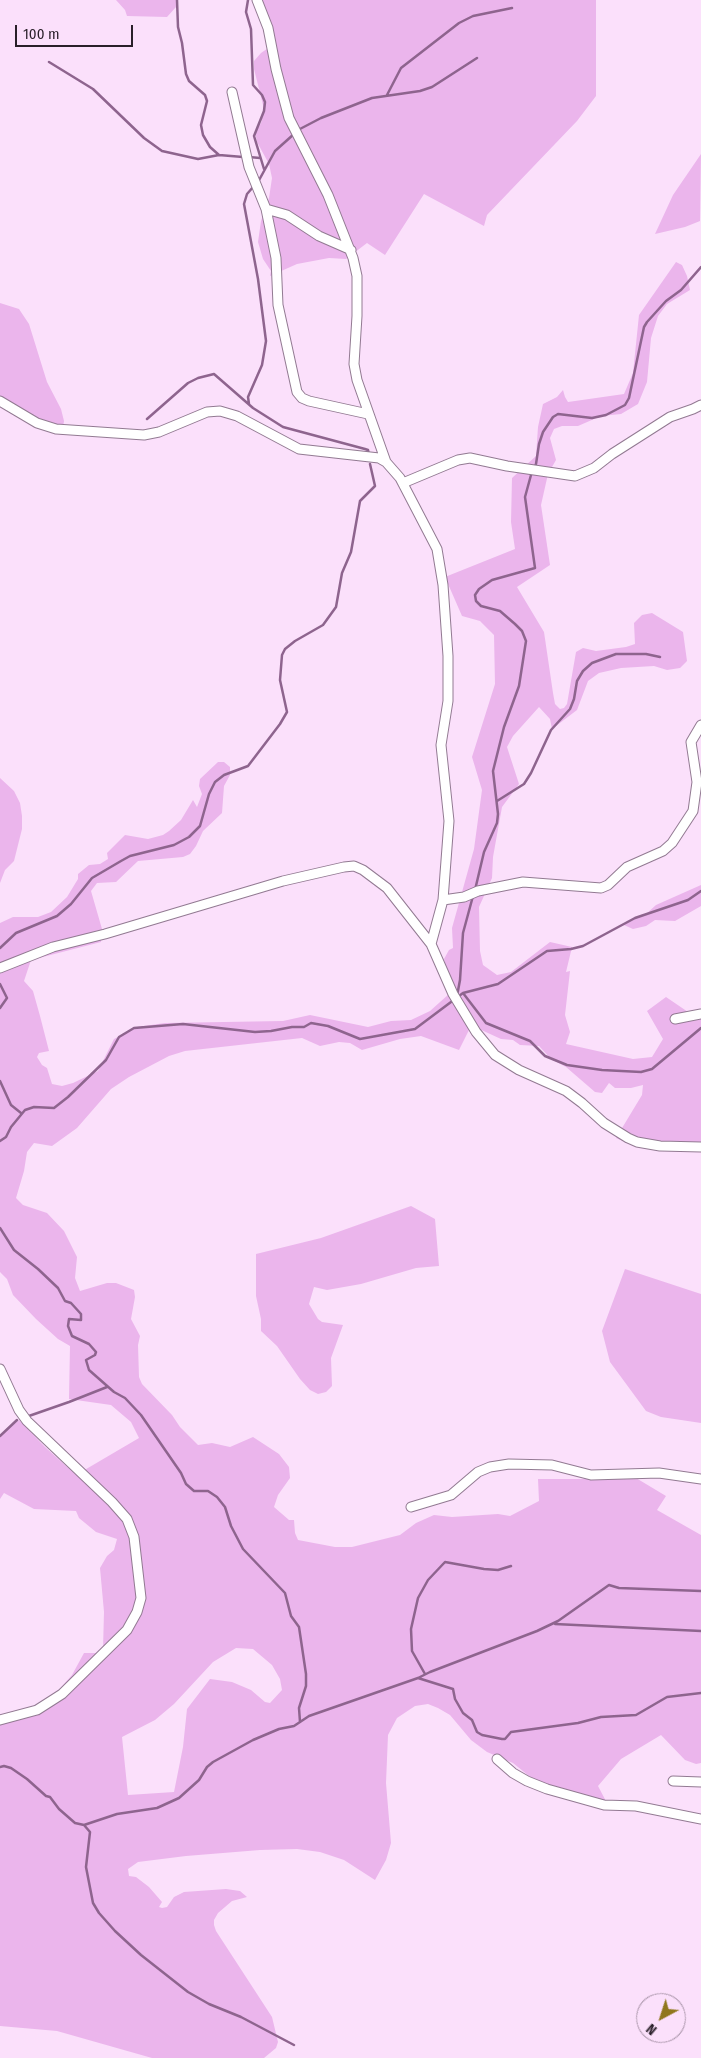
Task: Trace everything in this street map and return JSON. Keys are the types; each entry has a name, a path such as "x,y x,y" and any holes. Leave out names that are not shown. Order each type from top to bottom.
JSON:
{"street":[{"path":"257,0 268,28 276,69 289,118 328,195 351,250 357,276 358,316 354,364 368,414 386,462 403,483 437,549 442,569 448,656 448,702 442,745 449,821 443,900 431,944"},
{"path":"232,92 248,167 266,209 276,258 278,305 296,392 302,398 309,401 368,414"},
{"path":"266,209 287,215 319,236 351,250"},
{"path":"0,401 37,423 56,429 135,434 159,432 207,412 220,411 237,416 299,449 370,456 386,462"},
{"path":"403,483 458,460 470,458 507,466 575,476 594,468 612,454 670,417 701,405"},
{"path":"443,900 464,898 478,890 523,882 601,888 608,885 627,867 662,851 672,842 693,811 697,782 691,742 701,725"},
{"path":"0,968 52,947 106,934 283,881 344,866 354,866 364,870 387,888 431,944 453,994 476,1032 495,1055 519,1070 566,1091 604,1123 637,1142 650,1145 701,1147"},
{"path":"675,1019 701,1014"},
{"path":"0,1369 26,1421 112,1502 127,1519 134,1537 141,1598 137,1612 127,1630 62,1694 37,1710 0,1720"},
{"path":"411,1506 451,1495 478,1472 490,1467 508,1464 552,1465 591,1476 659,1473 701,1479"},
{"path":"497,1759 520,1777 547,1789 604,1805 636,1806 701,1819"},
{"path":"673,1782 701,1782"}],"shaded area":[{"path":"116,0 177,0 176,7 167,17 127,16 125,10"},
{"path":"260,0 596,0 596,96 577,121 487,215 484,226 424,194 385,255 367,243 346,259 329,258 297,264 270,276 271,271 263,259 258,242 261,221 269,198 272,178 269,164 257,142 255,132 261,123 264,109 254,69 254,61 261,53 274,44"},
{"path":"701,154 700,221 685,227 655,234 673,195"},
{"path":"676,262 682,265 690,290 667,304 658,316 651,338 647,382 638,404 621,414 601,416 578,426 562,426 554,429 550,438 556,460 548,474 541,505 550,565 517,587 544,632 555,704 560,709 564,708 567,704 576,652 583,648 596,651 635,644 634,623 642,615 652,613 683,632 687,661 680,668 667,670 654,666 621,668 599,673 588,681 577,710 552,729 550,719 539,707 513,736 507,747 519,784 502,807 493,857 492,878 479,907 480,951 483,965 497,975 511,972 550,942 572,947 566,972 570,971 565,1015 570,1032 566,1044 633,1059 652,1057 663,1039 647,1011 666,997 691,1014 701,1010 701,1149 667,1151 625,1142 616,1138 642,1095 643,1085 631,1088 615,1088 609,1083 602,1093 595,1092 566,1067 551,1059 539,1046 520,1045 513,1040 501,1039 477,1028 470,1028 459,1050 421,1036 400,1039 362,1050 350,1043 339,1042 320,1046 302,1038 185,1051 169,1056 129,1077 111,1089 77,1128 52,1146 34,1143 27,1152 24,1171 16,1198 23,1205 47,1213 64,1231 77,1257 75,1278 80,1291 107,1283 116,1283 134,1290 135,1297 131,1319 140,1336 138,1345 139,1377 142,1384 198,1445 212,1443 230,1447 253,1437 279,1454 289,1467 290,1478 278,1495 274,1507 289,1520 294,1520 295,1533 298,1540 335,1547 352,1547 400,1535 416,1523 434,1515 452,1517 498,1514 510,1516 539,1501 538,1479 587,1479 626,1472 666,1496 657,1510 701,1535 701,1763 696,1764 685,1760 661,1735 621,1759 598,1786 608,1805 587,1804 561,1788 539,1784 513,1763 487,1752 471,1740 450,1715 438,1708 428,1704 415,1706 397,1718 388,1735 386,1783 391,1843 386,1860 375,1880 344,1860 320,1852 297,1849 186,1856 138,1862 128,1869 129,1876 136,1877 149,1887 162,1902 159,1907 162,1908 167,1907 174,1897 184,1892 226,1889 240,1891 247,1897 232,1901 218,1913 214,1920 214,1925 216,1931 272,2017 278,2042 276,2048 264,2058 152,2058 57,2031 0,2026 0,1716 16,1713 39,1704 57,1692 72,1675 84,1653 98,1653 103,1649 104,1612 100,1568 107,1556 114,1550 117,1539 96,1532 79,1518 76,1511 34,1509 4,1493 0,1499 0,1436 19,1420 76,1475 139,1438 131,1422 111,1405 69,1399 70,1346 58,1339 13,1295 7,1279 0,1272 0,923 13,917 38,917 51,912 67,897 78,879 78,874 89,865 100,864 108,859 107,853 125,835 148,839 163,835 169,831 181,820 193,800 197,807 202,794 199,786 200,779 218,762 224,762 230,767 230,775 224,786 222,813 203,831 190,854 183,857 138,861 116,882 97,883 91,891 102,929 101,942 31,960 24,981 33,991 49,1051 39,1053 37,1057 42,1065 47,1068 52,1084 62,1086 73,1083 98,1071 114,1039 137,1027 165,1023 283,1021 310,1015 368,1027 391,1021 411,1020 430,1011 449,994 450,984 444,959 449,950 453,948 452,928 474,849 482,790 472,757 495,684 494,635 480,621 462,616 445,577 515,549 511,522 512,478 536,456 538,427 543,404 557,397 563,390 568,402 624,394 633,373 639,315","holes":["236,1648 253,1649 272,1665 280,1679 282,1690 270,1703 265,1702 251,1690 232,1682 210,1679 187,1709 183,1747 174,1792 128,1795 122,1737 155,1720 174,1704 213,1662"]},
{"path":"0,303 19,309 29,324 47,382 61,409 64,421 62,435 0,400"},
{"path":"0,778 14,791 20,803 22,829 14,861 5,870 0,883"},
{"path":"701,885 701,906 675,921 655,920 646,926 633,929 624,925 627,921 645,915 656,905"},
{"path":"411,1206 435,1219 439,1266 416,1268 361,1284 327,1290 314,1287 309,1304 318,1319 322,1322 343,1325 331,1358 332,1386 326,1392 318,1394 310,1390 277,1346 261,1331 261,1319 256,1296 256,1254 321,1238"},
{"path":"625,1269 701,1294 701,1423 661,1417 646,1411 610,1362 602,1331"}],"waterway":[{"path":"177,0 178,27 186,74 189,81 205,95 207,101 201,125 203,135 210,147 219,155"},
{"path":"248,0 246,12 251,29 253,85 262,95 265,102 264,111 254,136 264,169"},
{"path":"387,95 401,68 459,23 473,16 512,8"},
{"path":"298,130 321,118 372,98 420,91 432,87 477,58"},
{"path":"49,62 93,89 144,138 162,151 198,159 219,155 243,157"},
{"path":"258,182 275,151 294,134"},
{"path":"249,157 260,158"},
{"path":"249,404 248,397 262,365 266,341 258,279 244,204 247,194 254,186"},
{"path":"475,890 484,852 497,823 498,814 493,771 504,727 519,686 526,641 522,631 515,624 500,611 481,606 476,601 475,595 479,589 492,580 535,568 525,497 536,464 543,432 553,417 558,414 592,418 606,415 625,405 629,398 644,327 666,301 681,290 701,267"},
{"path":"147,419 188,383 214,374 253,408 283,427 365,449 368,450 369,455"},
{"path":"0,948 16,933 57,916 71,904 92,878 130,856 174,845 189,837 200,826 209,794 215,782 224,775 248,766 287,712 280,680 282,655 285,649 323,625 336,607 342,573 351,552 360,501 375,486 370,464"},
{"path":"497,801 524,784 551,730 570,709 577,681 583,671 592,663 616,654 646,654 660,657"},
{"path":"0,1141 6,1137 11,1127 25,1110 34,1107 54,1108 68,1097 106,1060 119,1037 134,1028 183,1024 255,1032 304,1027 311,1023 328,1026 360,1039 415,1029 463,993 498,984 547,951 583,946 635,918 688,900 701,891"},
{"path":"457,996 463,933 473,896"},
{"path":"0,984 7,998 0,1008"},
{"path":"463,993 486,1023 530,1041 545,1056 567,1065 602,1070 641,1072 652,1069 701,1028"},
{"path":"0,1081 11,1105 21,1113"},
{"path":"0,1228 14,1250 58,1288 65,1301 71,1303 81,1314 81,1320 69,1319 68,1326 72,1336 89,1344 96,1352 95,1355 86,1360 89,1370 114,1392 125,1398 141,1415 181,1473 186,1484 194,1491 208,1491 217,1497 225,1507 231,1526 243,1549 285,1593 291,1616 299,1627 306,1674 306,1686 299,1708 300,1722"},
{"path":"26,1417 107,1387"},
{"path":"0,1436 17,1420"},
{"path":"425,1674 412,1651 411,1629 418,1598 428,1580 445,1562 498,1570 511,1566"},
{"path":"0,1767 11,1768 27,1779 46,1796 50,1797 59,1809 75,1823 84,1825 117,1814 157,1808 179,1798 199,1780 207,1767 213,1762 253,1740 279,1729 294,1726 309,1716 418,1678 537,1631 558,1621 609,1585 619,1588 701,1591"},
{"path":"555,1624 701,1631"},
{"path":"418,1678 453,1689 455,1699 463,1713 472,1720 477,1732 482,1735 502,1739 505,1739 511,1732 578,1723 601,1717 636,1715 667,1697 701,1693"},
{"path":"84,1825 90,1832 86,1867 93,1903 115,1931 141,1955 188,1992 294,2045"}]}
